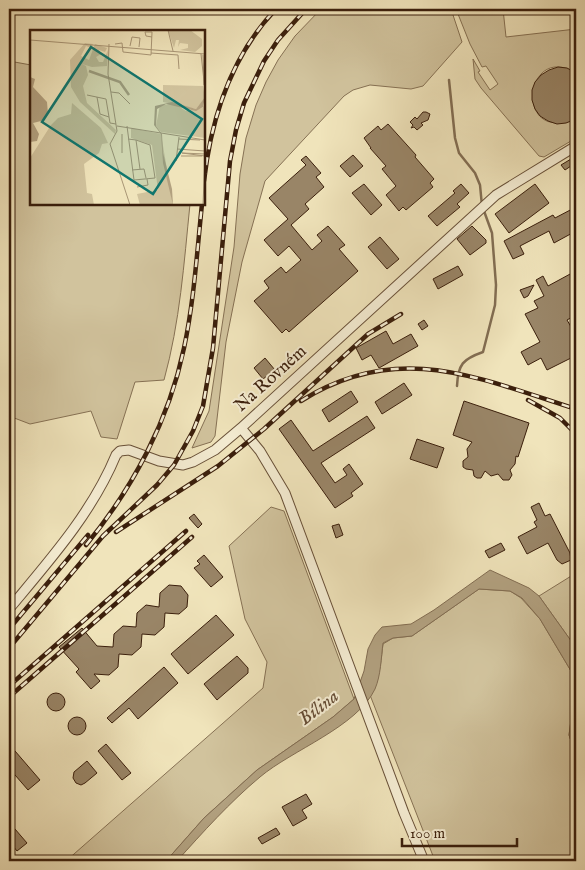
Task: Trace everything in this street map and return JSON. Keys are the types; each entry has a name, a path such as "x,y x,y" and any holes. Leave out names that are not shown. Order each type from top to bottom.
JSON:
{"street":[{"name":"Na Rovném","path":"9,609 64,543 87,509 120,451 129,450 159,462 183,465 193,462 215,450 496,195 576,146"},
{"path":"241,428 260,451 285,493 404,813 424,861"}],"shaded area":[{"path":"321,9 451,9 462,42 423,86 411,89 370,85 353,90 344,96 265,181 242,262 226,342 215,436 211,442 192,448 209,411 234,247 240,174 246,138 256,105 278,60 295,36"},
{"path":"456,9 503,9 506,37 576,29 576,73 558,67 545,70 537,81 533,94 535,108 542,118 556,123 576,118 576,138 544,157 539,156 475,79 473,59 480,71 478,72 490,90 498,84 486,66 482,67 470,44"},
{"path":"9,61 30,65 30,205 190,205 178,314 164,380 135,382 117,439 101,437 91,411 30,424 9,416"},
{"path":"271,507 284,511 354,699 333,717 257,770 204,818 166,861 66,861 263,688 267,662 245,619 229,546"},
{"path":"490,570 529,588 539,596 574,645 576,651 576,756 569,735 575,691 571,671 540,619 522,598 510,591 479,589 412,636 393,638 383,643 377,684 366,703 339,726 260,777 227,807 177,861 166,861 204,818 257,770 333,717 354,699 364,671 368,649 375,635 382,627 411,624"},
{"path":"576,573 576,651 574,645 539,596"},
{"path":"479,589 510,591 521,598 540,619 571,671 575,691 569,735 576,756 576,861 435,861 370,695 378,676 383,644 393,638 412,636"}],"building":[{"path":"558,67 567,68 576,73 576,119 557,124 540,116 532,100 532,90 535,82 541,75"},
{"path":"423,112 430,114 428,120 421,123 423,125 417,130 414,127 411,128 413,125 410,122 415,117 417,119"},
{"path":"388,124 416,155 415,157 434,179 430,183 433,187 406,210 403,207 399,211 386,195 396,186 382,169 386,166 364,138 378,126 381,130"},
{"path":"353,155 363,166 350,177 340,166"},
{"path":"306,156 321,173 316,177 324,187 305,204 309,209 291,225 312,250 322,241 317,235 328,226 345,245 339,249 358,271 289,332 286,329 282,333 254,301 269,288 264,281 281,267 286,273 301,260 289,246 278,256 264,240 288,219 269,198 306,165 301,160"},
{"path":"571,159 574,164 565,170 561,165"},
{"path":"364,184 382,205 371,215 352,193"},
{"path":"461,184 469,193 457,204 460,207 437,226 428,216 455,193 453,191"},
{"path":"535,184 549,203 509,233 495,214"},
{"path":"576,207 576,231 554,243 549,231 520,246 524,254 513,259 504,241 553,215 555,218"},
{"path":"472,226 486,240 486,243 470,255 457,239"},
{"path":"380,237 399,259 387,269 368,247"},
{"path":"458,266 463,275 438,289 433,279"},
{"path":"572,273 576,281 576,315 567,320 576,335 576,348 572,350 575,356 547,370 541,358 528,365 521,352 540,342 525,314 538,308 534,301 544,296 536,280 543,276 548,286"},
{"path":"534,285 528,296 524,298 520,290"},
{"path":"424,320 428,326 422,330 418,324"},
{"path":"386,331 393,344 411,334 418,346 379,368 371,355 362,360 356,348"},
{"path":"265,358 275,370 263,379 254,368"},
{"path":"404,383 412,395 382,414 375,402"},
{"path":"351,391 358,402 329,422 322,410"},
{"path":"464,401 529,423 518,457 516,456 515,464 510,470 512,475 509,480 503,480 498,474 491,476 485,471 481,478 477,478 474,476 473,470 463,467 463,461 468,457 467,449 472,442 453,435"},
{"path":"367,416 375,428 321,463 335,483 347,475 343,469 349,464 363,484 351,493 353,496 335,508 279,429 291,420 313,451"},
{"path":"417,439 444,448 437,468 410,459"},
{"path":"539,503 545,516 550,514 570,553 571,560 562,564 557,560 548,543 527,554 518,537 537,527 534,522 537,520 531,507"},
{"path":"194,514 202,524 198,528 189,518"},
{"path":"339,524 343,535 336,538 332,526"},
{"path":"501,543 505,550 489,558 485,551"},
{"path":"204,555 223,577 211,587 194,568 200,564 197,561"},
{"path":"169,585 181,586 188,595 187,607 179,614 165,613 164,627 155,635 142,634 141,647 132,655 119,654 118,667 109,675 94,674 100,681 91,689 76,672 79,669 59,647 82,628 97,646 113,647 114,634 123,626 136,627 137,613 146,605 159,607 160,593"},
{"path":"216,615 234,635 188,674 171,654"},
{"path":"237,656 248,668 248,673 217,700 204,684"},
{"path":"164,667 178,683 138,719 129,708 112,723 107,718"},
{"path":"52,693 60,693 65,698 63,709 52,711 47,706 47,698"},
{"path":"73,717 81,717 86,722 84,733 73,735 68,730 68,722"},
{"path":"9,744 40,780 28,790 9,768"},
{"path":"106,744 131,773 122,780 98,751"},
{"path":"87,761 97,773 81,785 76,783 73,778 74,772"},
{"path":"306,794 312,804 302,810 307,818 293,826 282,807"},
{"path":"9,822 27,843 17,851 9,841"},
{"path":"276,828 280,834 262,844 258,838"}],"waterway":[{"path":"449,80 455,138 459,153 475,173 480,185 482,206"},
{"path":"457,386 460,367 463,363 483,352 495,305 496,285 492,233 484,211"}],"railway":[{"path":"205,173 218,112 235,68 260,27 276,9"},
{"path":"9,648 103,536 157,485 174,465 193,431 203,406 213,348 230,161 236,130 244,103 264,61 278,40 306,9"},
{"path":"86,545 134,477 159,427 169,401 184,348 195,276 202,205"},
{"path":"116,532 218,466 264,429 368,334 401,314"},
{"path":"301,401 337,383 371,372 405,369 438,370 471,377 576,409"},
{"path":"528,400 560,418 576,434"},
{"path":"9,686 186,531"},
{"path":"9,629 88,535"},
{"path":"9,697 192,537"}],"water label":[{"name":"Bílina","path":"319,708"}]}
